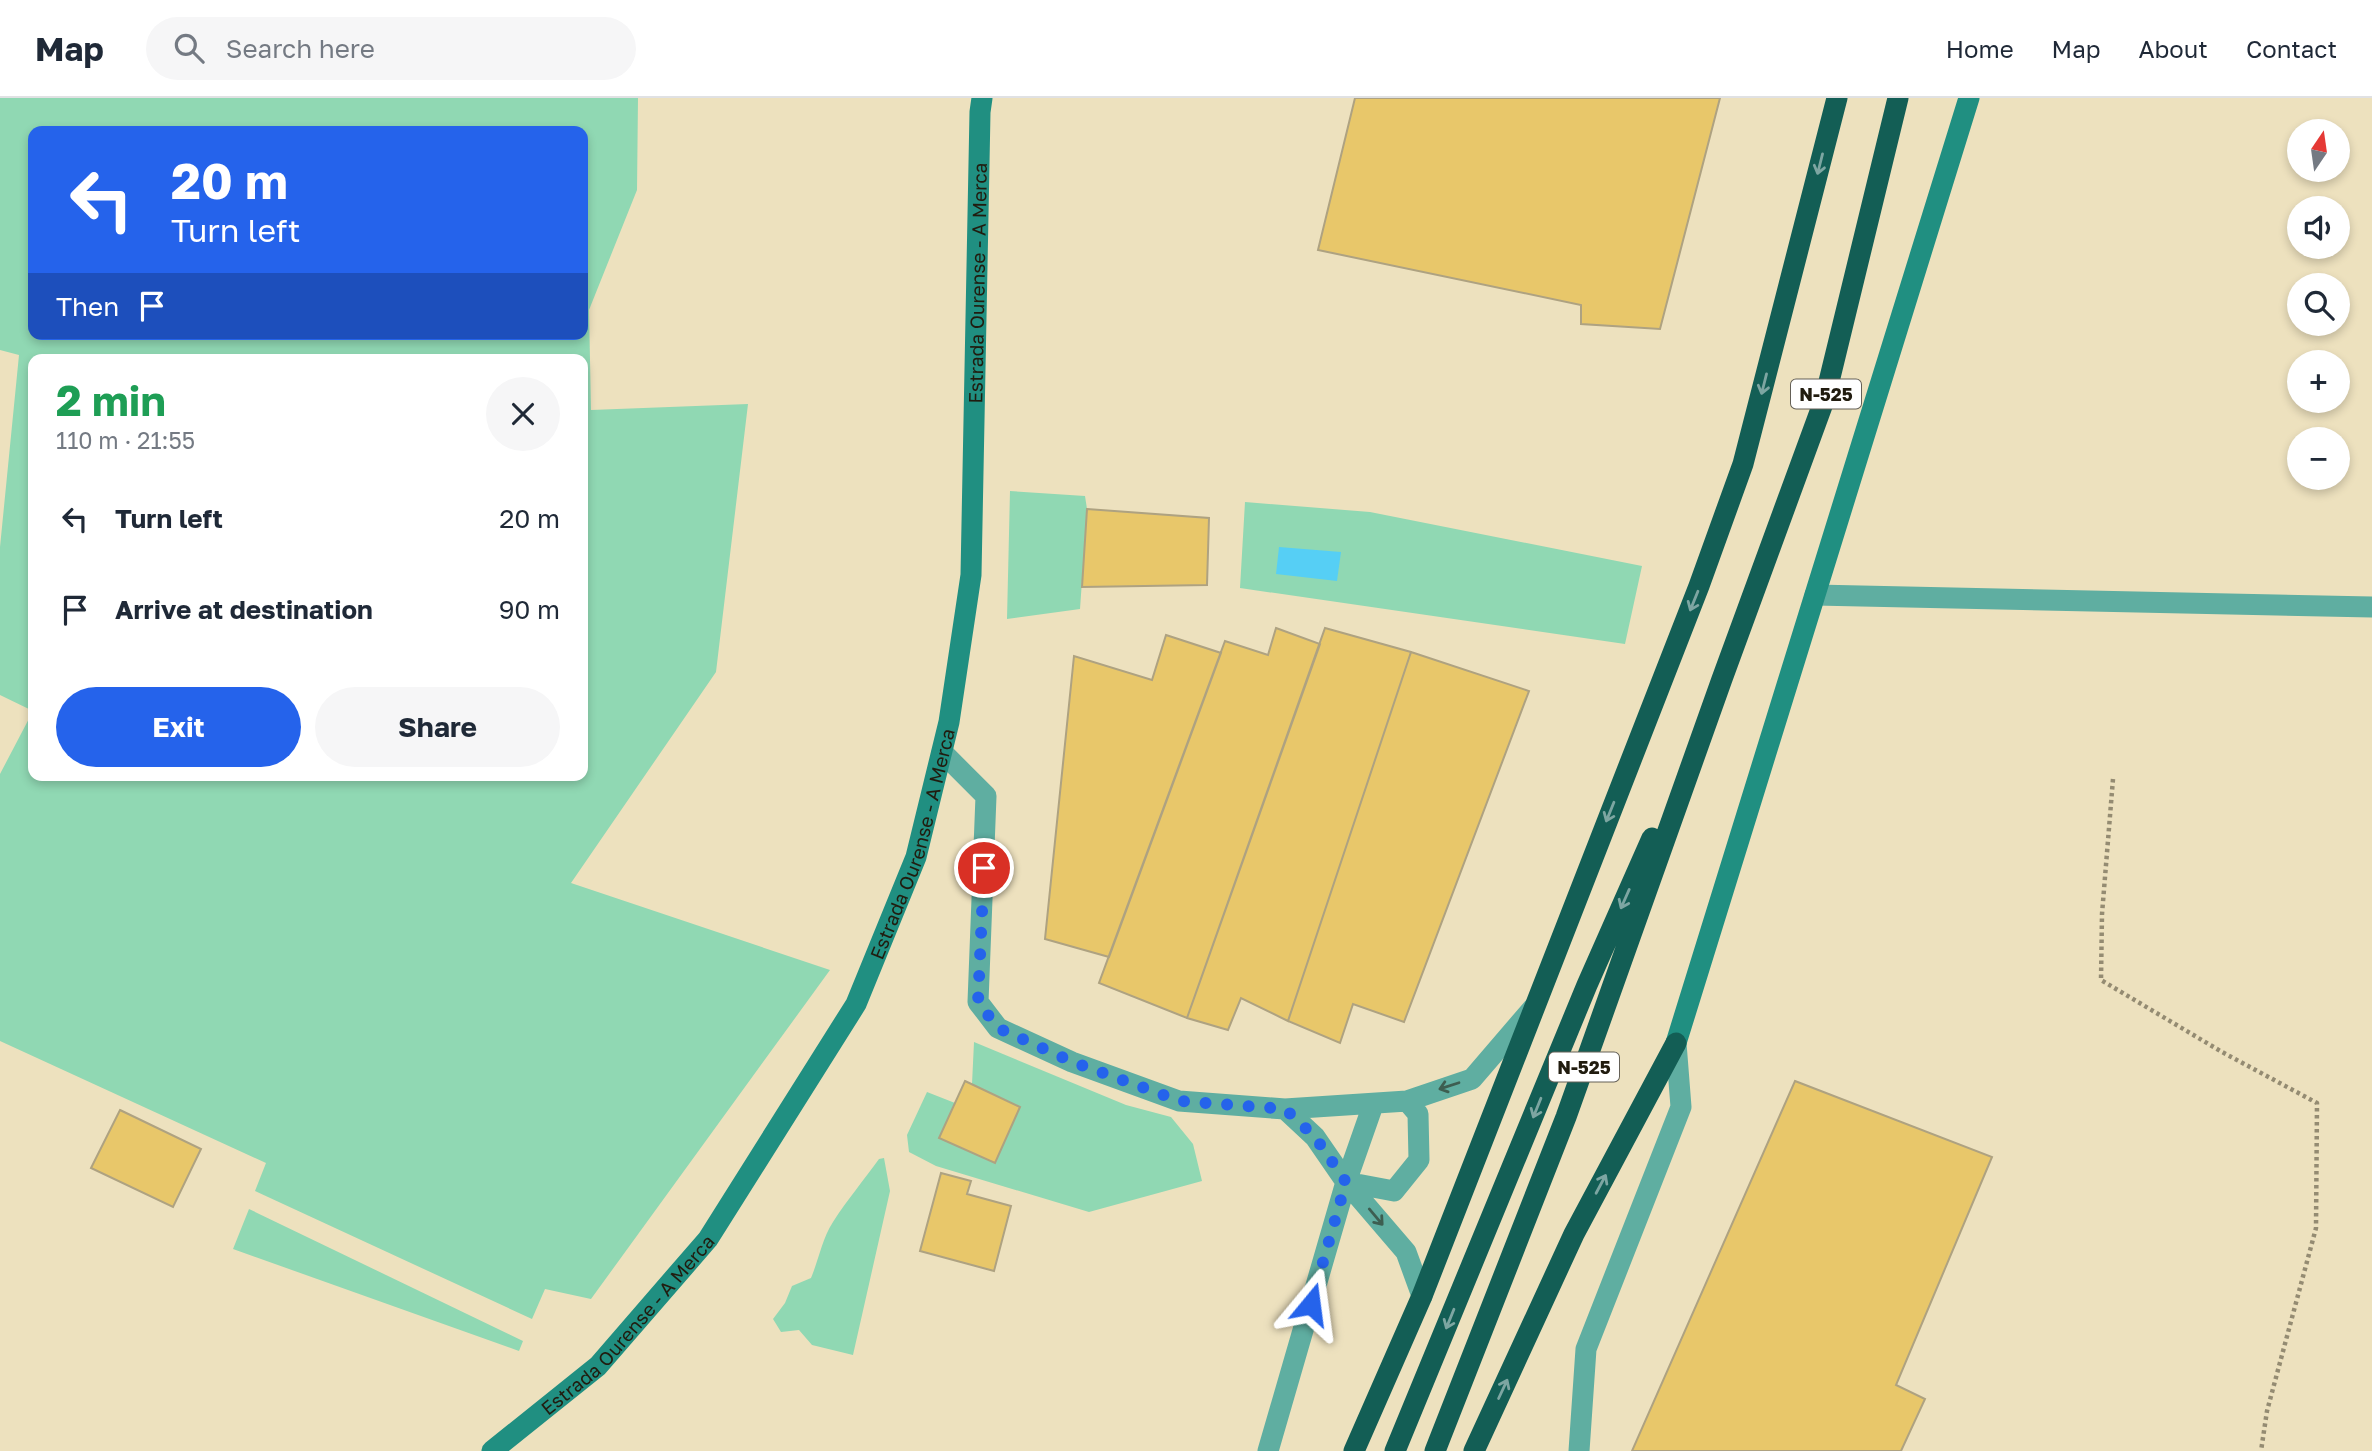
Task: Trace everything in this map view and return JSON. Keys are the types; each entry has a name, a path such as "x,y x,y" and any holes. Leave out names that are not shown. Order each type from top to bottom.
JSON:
{"highway":[{"path":"1354,1451 1422,1296 1699,586 1743,464 1837,98"},
{"name":"N-525","path":"1435,1451 1566,1117 1825,398 1898,98"},
{"path":"1395,1451 1587,985 1722,679"},
{"path":"1474,1451 1574,1234 1676,1042"}],"street":[{"name":"Estrada Ourense - A Merca","path":"492,1451 598,1366 708,1239 856,1004 916,857 949,722 971,575 979,112 982,98"},
{"path":"1579,1451 1586,1349 1681,1107 1676,1042 1969,98"},
{"path":"1815,595 2372,607"},
{"path":"942,752 986,796 978,1002 998,1028 1073,1062 1180,1101 1285,1109 1373,1105 1407,1101 1472,1079 1533,1008"},
{"path":"1346,1182 1394,1191 1419,1160 1418,1114 1407,1101"},
{"path":"1268,1451 1346,1182 1373,1105"},
{"path":"1285,1109 1315,1137 1346,1182 1406,1252 1422,1296"}],"path":[{"path":"2113,779 2102,914 2101,980 2222,1052 2317,1103 2316,1228 2267,1411 2261,1451"}],"green space":[{"path":"0,98 638,98 637,190 589,310 591,410 748,404 716,672 571,883 830,970 591,1299 545,1289 532,1319 255,1191 266,1163 0,1041 0,774 28,721 28,781 588,781 588,354 28,354 28,709 0,695 0,547 19,355 0,350"},
{"path":"1010,491 1085,496 1087,509 1080,609 1007,619"},
{"path":"1245,502 1370,512 1642,566 1625,644 1240,588"},
{"path":"974,1042 1126,1105 1171,1117 1193,1144 1202,1181 1089,1212 936,1166 909,1152 907,1135 927,1092 955,1103 939,1138 995,1163 1020,1107 972,1084"},
{"path":"884,1158 890,1191 853,1355 812,1345 799,1330 781,1332 773,1319 785,1303 792,1286 811,1278 833,1222 879,1159"},
{"path":"249,1209 523,1341 519,1351 233,1249"}],"water":[{"path":"1279,547 1341,552 1337,581 1276,574"}],"building":[{"path":"1355,98 1720,98 1660,329 1581,324 1581,305 1318,250"},
{"path":"1087,509 1209,518 1207,585 1082,587"},
{"path":"1276,628 1320,644 1187,1018 1099,983 1225,641 1268,655"},
{"path":"1325,628 1411,652 1288,1021 1241,998 1228,1030 1187,1018"},
{"path":"1166,635 1221,653 1109,957 1045,939 1074,656 1152,680"},
{"path":"1411,652 1529,691 1404,1022 1353,1004 1340,1043 1288,1021"},
{"path":"965,1081 1020,1107 995,1163 939,1138"},
{"path":"1795,1081 1992,1157 1896,1385 1925,1399 1901,1451 1632,1451"},
{"path":"120,1110 201,1149 173,1207 91,1168"},
{"path":"941,1173 971,1181 967,1194 1011,1206 994,1271 920,1251"}],"route":[{"path":"984,868 978,1002 998,1028 1073,1062 1180,1101 1285,1109 1315,1137 1346,1182 1311,1304"}]}
